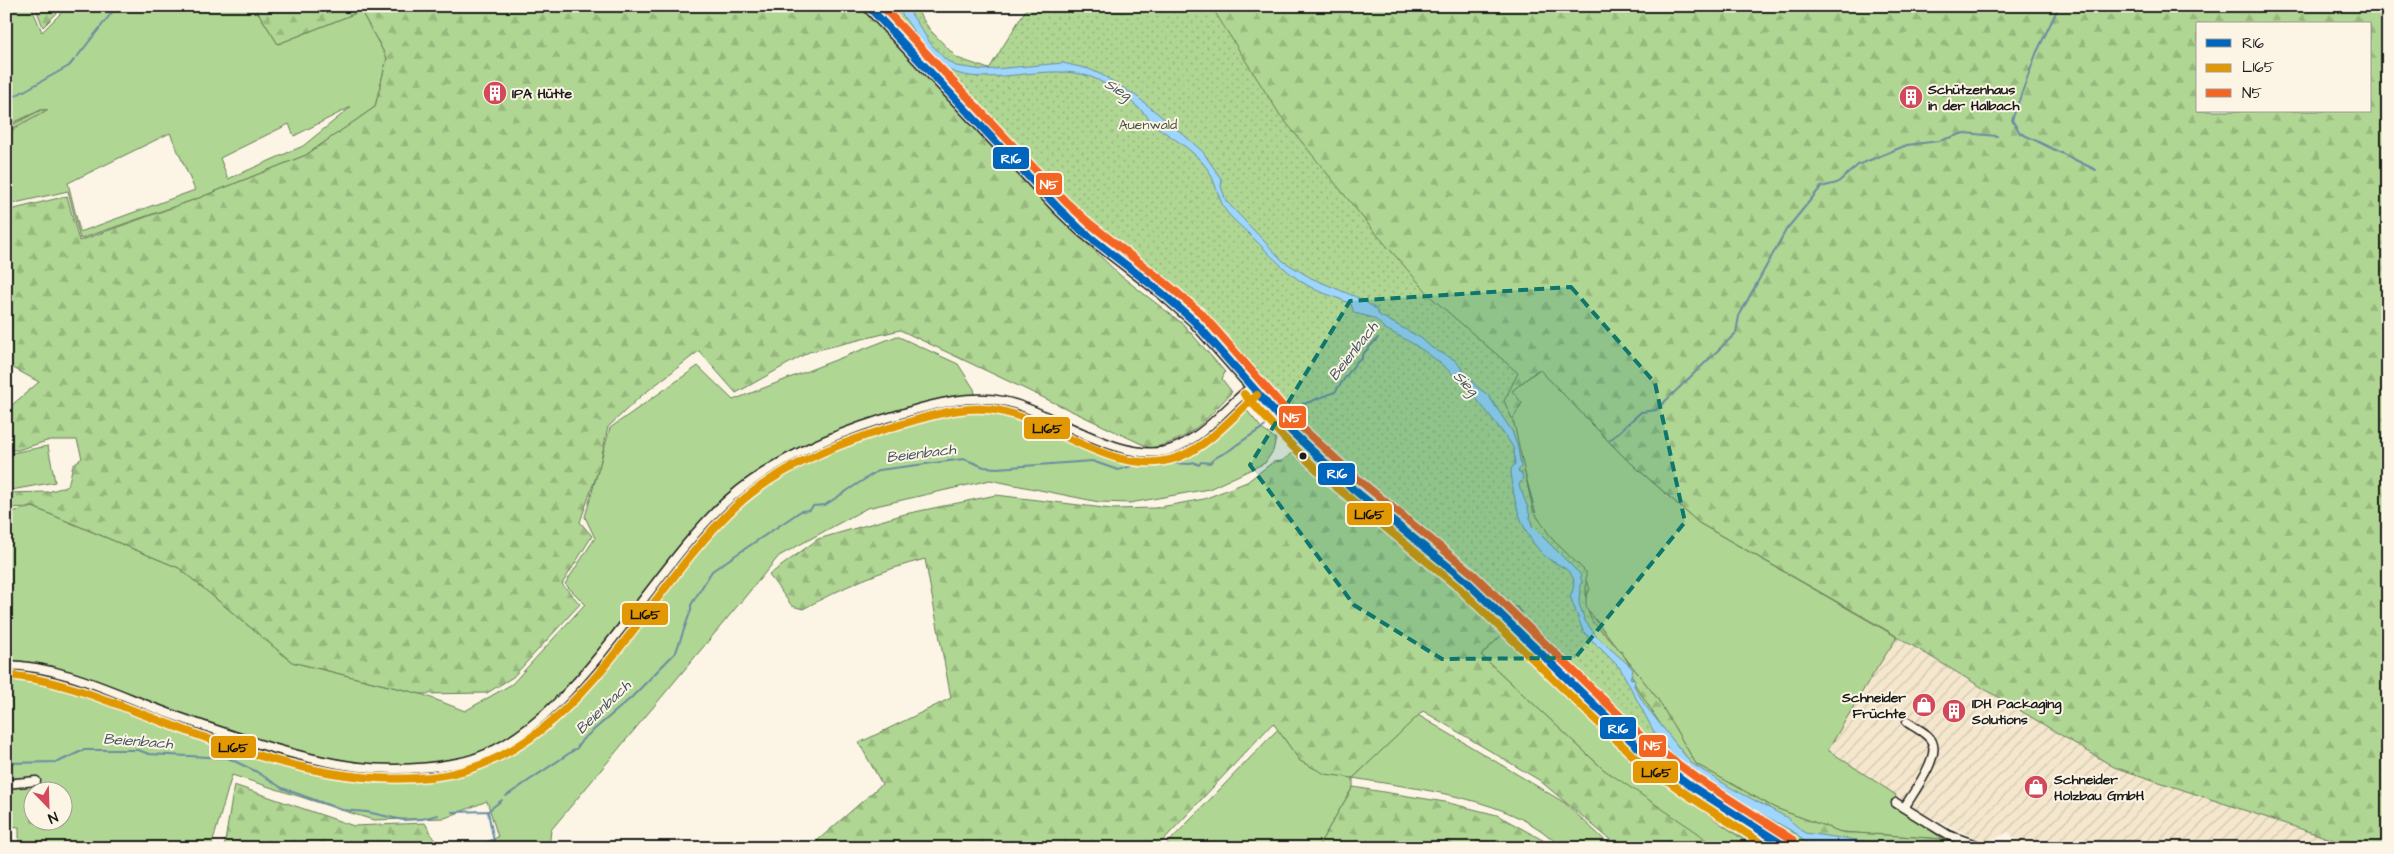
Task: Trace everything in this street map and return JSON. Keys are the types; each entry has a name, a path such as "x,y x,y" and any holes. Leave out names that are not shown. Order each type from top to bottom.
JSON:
{"main road":[{"path":"868,6 1059,209 1082,231 1162,293 1194,321 1250,387 1292,432 1353,489 1473,587 1639,748 1691,786 1788,848"}],"street":[{"path":"6,665 42,668 67,675 174,716 308,759 345,766 380,769 456,763 472,759 510,741 553,707 573,686 666,568 708,519 753,480 800,453 847,432 905,413 961,401 991,399 1026,407 1115,445 1147,452 1160,452 1181,445 1197,435 1250,387"},
{"path":"1904,808 1933,758 1933,743 1925,734 1907,722"},
{"path":"6,784 36,781"},
{"path":"1896,803 1948,835 1985,848"}],"highlighted area":[{"path":"1571,287 1655,383 1685,522 1575,658 1442,659 1354,605 1250,465 1350,301"}],"shaded area":[{"path":"1897,637 2114,767 2358,848 2035,848 2018,841 2008,832 1985,843 1922,813 1828,750"}],"green space":[{"path":"6,6 31,6 42,32 68,6 254,6 278,44 361,11 387,58 375,107 306,155 199,198 80,239 68,191 6,205 6,134 48,110 41,110 6,126","holes":["351,107 303,146 228,179 220,158 289,124 294,136","170,133 195,190 80,232 68,183"]},
{"path":"35,6 64,6 43,27"},
{"path":"254,6 859,6 1050,208 1121,276 1183,324 1225,372 1222,379 1232,392 1205,420 1187,435 1164,445 1150,448 900,330 809,352 736,393 699,351 641,396 608,427 599,468 580,522 592,536 562,584 580,604 513,677 487,693 421,694 292,662 179,568 33,507 6,508 6,493 48,492 68,486 73,465 82,458 77,440 50,440 18,450 6,450 6,410 39,382 6,364 6,211 67,196 79,241 199,198 306,155 375,107 387,58 361,11 278,44"},
{"name":"Auenwald","path":"878,6 914,6 930,30 957,58 989,69 1028,6 1211,6 1280,115 1372,229 1433,299 1518,373 1504,401 1514,423 1533,510 1552,539 1586,572 1586,606 1592,621 1621,651 1629,664 1634,683 1666,733 1683,752 1672,755 1640,731 1610,702 1563,667 1517,607 1509,605 1507,611 1473,577 1461,573 1394,517 1320,449 1266,392 1210,327 1077,220 1000,128 955,90"},
{"path":"1148,6 2388,6 2388,848 2358,848 2114,767 1883,628 1699,523 1622,455 1539,369 1512,391 1522,403 1509,426 1518,448 1539,526 1578,566 1590,589 1583,604 1657,698 1696,764 1775,808 1841,832 1943,839 1969,848 1755,848 1681,795 1691,782 1625,732 1470,573"},
{"path":"41,110 47,110 6,132 6,128"},
{"path":"897,336 958,364 974,389 979,411 1018,414 1102,456 1127,458 1150,464 1193,448 1223,422 1245,408 1263,430 1276,439 1273,451 1265,463 1209,489 1130,503 1099,502 990,480 867,508 779,556 551,830 549,848 473,848 498,837 487,801 445,818 373,820 232,775 211,848 19,848 19,827 10,826 10,784 6,784 6,513 33,507 179,568 292,662 421,694 465,711 512,684 585,604 565,584 595,538 585,517 610,428 698,366 733,400"},
{"path":"1540,369 1622,455 1699,523 1897,637 1828,750 1896,795 1893,805 1943,839 1841,832 1775,808 1696,764 1657,698 1583,604 1539,526 1518,448 1509,426 1511,391"},
{"path":"48,446 55,482 6,491 6,454"},
{"path":"1302,450 1507,630 1481,655 1603,769 1698,833 1715,848 1620,848 1539,780 1423,711 1353,778 1325,774 1300,761 1273,723 1156,848 809,848 882,784 859,743 951,698 925,559 862,580 803,609 792,606 769,575 818,539 905,514 996,495 1112,509 1155,508 1204,499 1247,482 1273,462 1282,461 1294,451"},
{"path":"1507,630 1532,649 1608,729 1686,789 1682,795 1755,848 1702,848 1603,769 1481,655"},
{"path":"1418,715 1565,803 1613,848 1561,848 1542,831 1519,818 1492,807 1464,798 1353,778"},
{"path":"1278,729 1300,761 1353,778 1353,787 1317,848 1163,848"},
{"path":"234,785 354,826 425,823 439,848 224,848"},
{"path":"1353,787 1445,802 1497,815 1548,843 1544,848 1317,848"}],"water":[{"name":"Sieg","path":"896,6 906,6 931,44 946,60 956,66 983,70 1063,63 1089,69 1135,95 1203,152 1222,180 1221,186 1226,201 1283,261 1311,278 1361,299 1376,309 1379,315 1421,338 1432,348 1455,360 1477,387 1488,395 1512,431 1518,448 1521,467 1518,471 1522,474 1523,478 1519,485 1528,508 1532,526 1580,574 1582,582 1580,585 1579,603 1585,621 1597,637 1633,670 1630,678 1635,680 1634,686 1645,705 1691,763 1733,789 1786,817 1805,833 1878,843 1893,841 1914,843 1935,848 1821,848 1806,843 1797,834 1732,797 1675,758 1653,730 1620,668 1583,631 1570,596 1574,585 1571,574 1565,568 1546,557 1538,548 1531,539 1520,516 1512,481 1511,469 1515,464 1514,449 1483,407 1456,377 1425,352 1386,329 1376,320 1354,313 1351,304 1316,290 1297,279 1226,211 1209,172 1200,160 1187,148 1158,128 1139,108 1116,91 1098,80 1081,74 1043,72 983,77 965,75 949,70 929,51"}],"waterway":[{"path":"77,57 117,6"},
{"path":"2059,6 2036,54 2012,120 2020,133 2096,170"},
{"path":"6,101 69,66 74,60"},
{"path":"1610,440 1641,412 1656,410 1736,333 1739,316 1786,230 1821,187 1837,183 1858,165 1907,145 1939,141 1964,133 1997,136"},
{"name":"Beienbach","path":"1281,416 1286,411 1335,392 1357,361 1362,359 1362,355 1378,338"},
{"name":"Beienbach","path":"506,796 577,748 582,740 631,698 676,652 691,610 691,605 712,571 801,511 810,510 813,506 825,505 879,470 964,459 984,467 997,468 1092,461 1118,470 1145,462 1190,464 1193,462 1199,465 1201,462 1210,463 1275,420"},
{"name":"Beienbach","path":"6,763 58,762 84,750 138,750 149,754 228,758 257,772 282,788 342,810 367,812 403,820 422,819 438,815"},
{"name":"Beienbach","path":"452,812 488,811 502,800"},
{"path":"488,812 494,841 490,848"}],"transit line":[{"name":"R16","path":"868,6 1059,209 1082,231 1162,293 1194,321 1292,432 1353,489 1466,581 1639,748 1691,786 1788,848"},
{"name":"N5","path":"882,6 1066,202 1089,223 1201,313 1299,425 1360,481 1473,574 1645,740 1697,778 1793,840"},
{"name":"L165","path":"1244,394 1285,439 1330,482 1459,588 1632,755 1686,794 1769,848"},
{"name":"L165","path":"6,675 26,677 65,686 223,744 292,765 361,777 396,779 431,777 482,764 527,741 566,708 602,670 700,544 735,507 776,477 821,453 844,443 926,417 958,410 990,409 1023,418 1111,456 1133,461 1156,462 1179,457 1201,445 1257,395"}],"place":[{"name":"IPA Hütte","path":"495,93"},
{"name":"Schützenhaus in der Halbach","path":"1911,97"},
{"name":"Schneider Früchte","path":"1924,705"},
{"name":"IDH Packaging Solutions","path":"1954,711"},
{"name":"Schneider Holzbau GmbH","path":"2036,787"}]}
